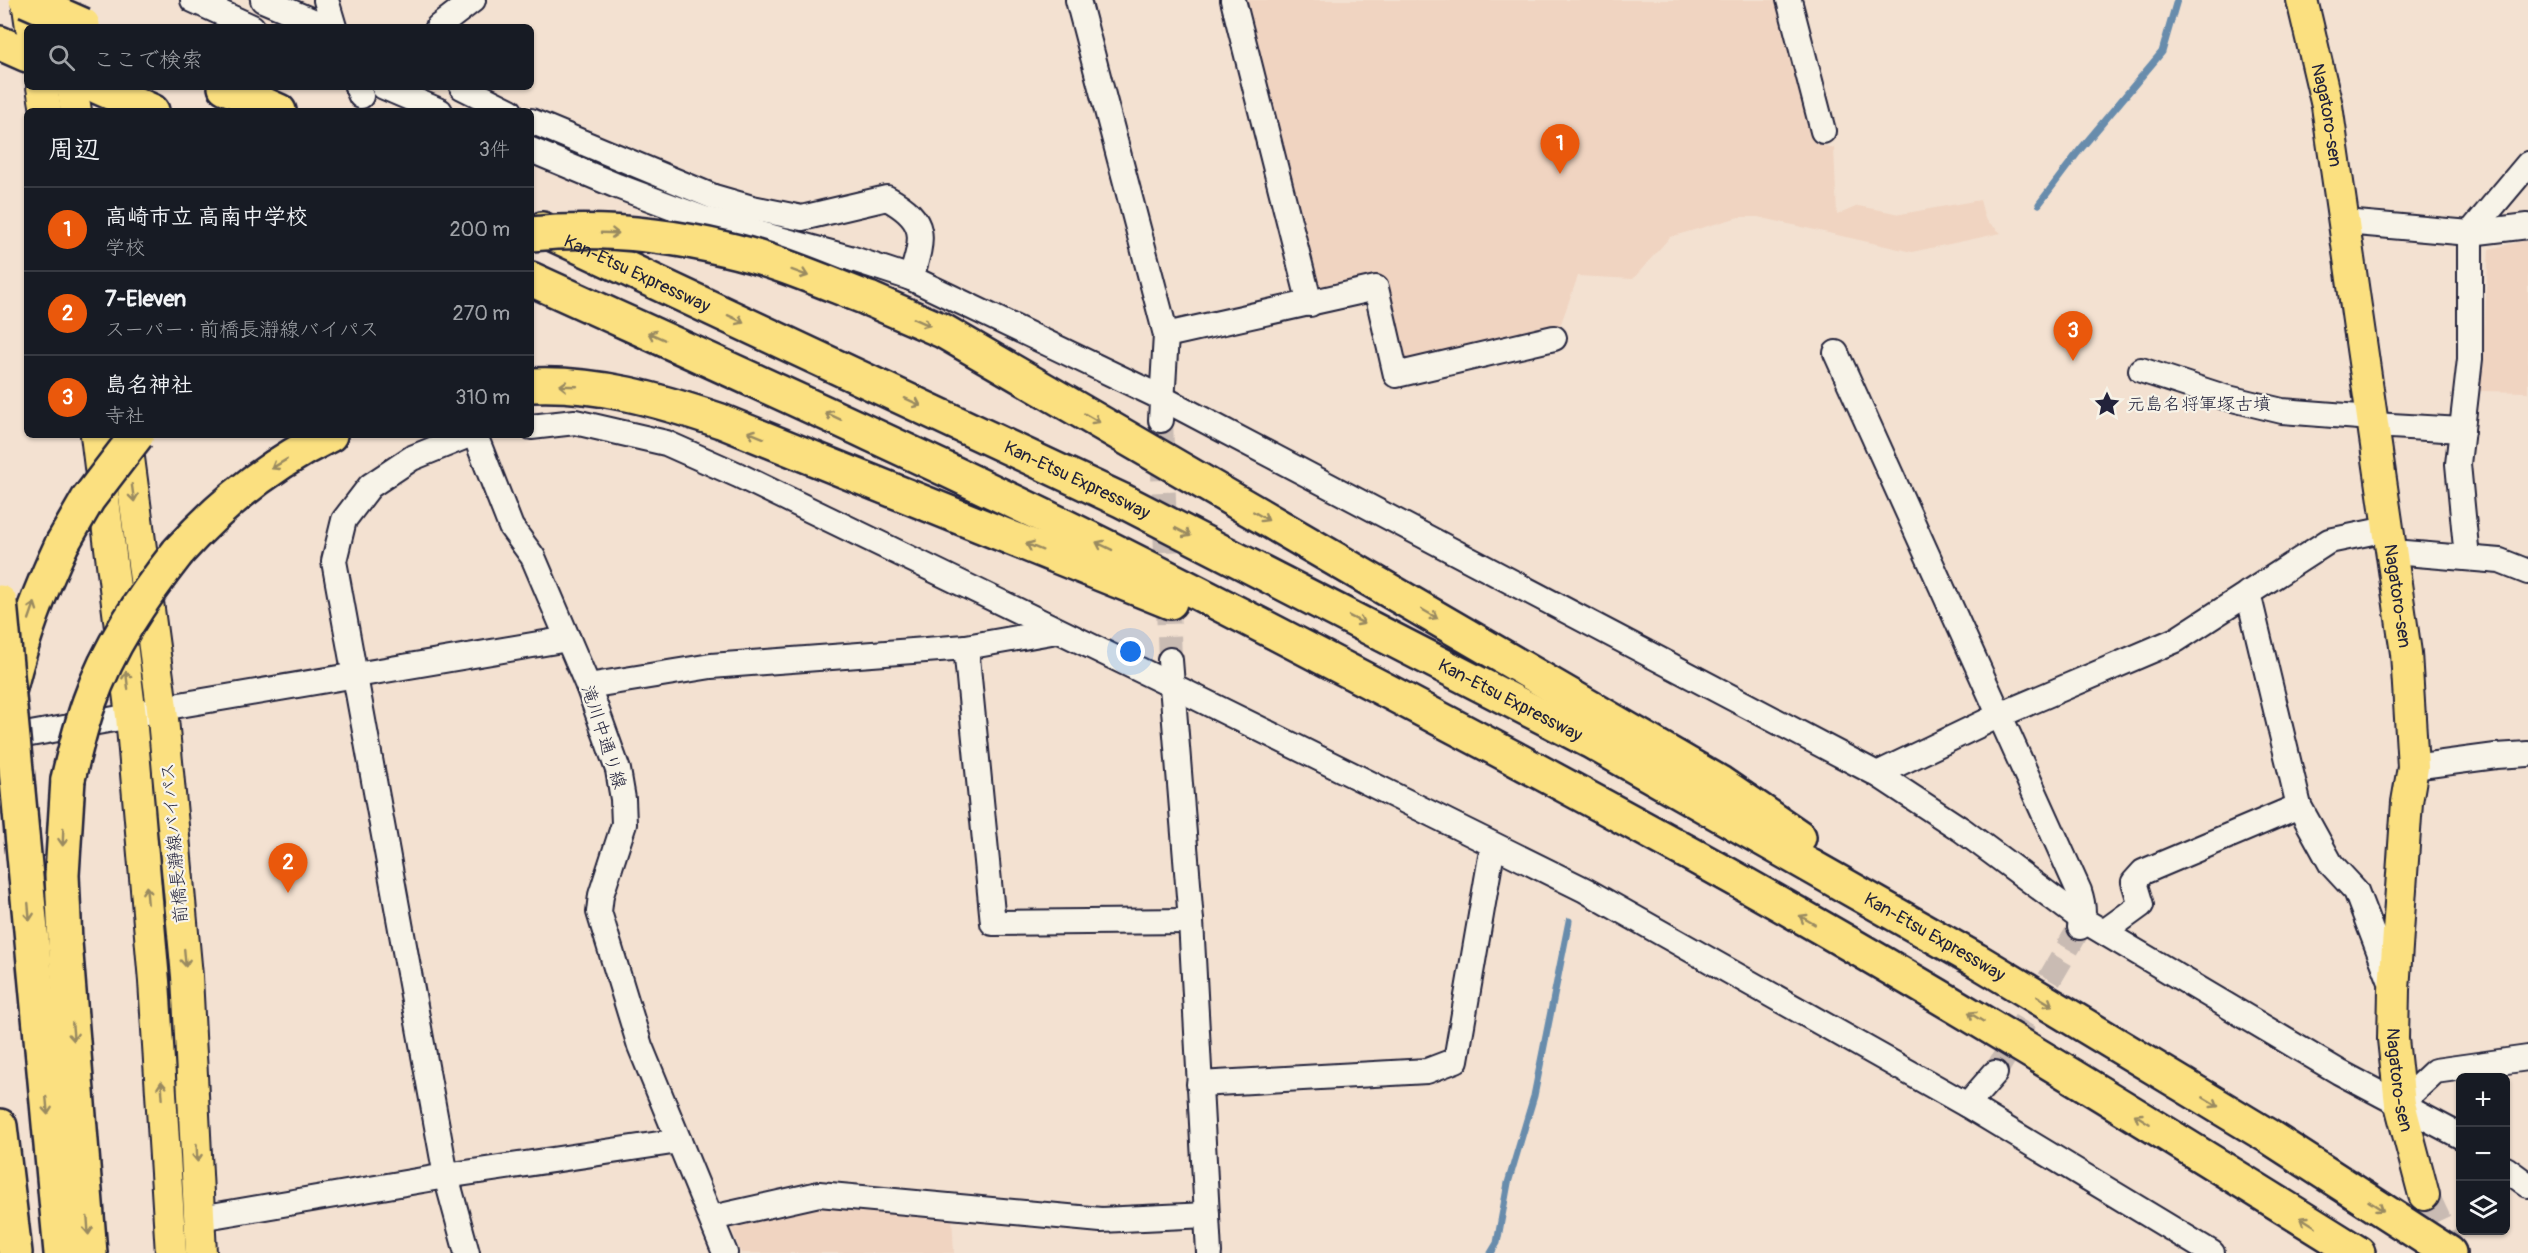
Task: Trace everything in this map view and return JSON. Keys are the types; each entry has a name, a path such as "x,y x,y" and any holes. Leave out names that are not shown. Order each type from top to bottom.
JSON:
{"highway":[{"path":"26,0 74,24"},
{"path":"105,90 145,108"},
{"path":"232,90 272,108"},
{"name":"Kan-Etsu Expressway","path":"534,225 1123,501 1590,741 1977,960 2268,1136 2449,1253"},
{"path":"534,234 616,233 726,249 780,265 869,299 943,332 1720,783 1977,960"},
{"path":"534,280 836,417 1106,547 1380,688 1689,853 1958,1006 2358,1253"},
{"path":"534,385 580,386 623,393 664,402 721,421 1380,688"},
{"path":"4,733 23,638 35,601 62,544 88,499 135,438"},
{"path":"90,1253 65,942 62,875 68,779 88,703 111,651 156,579 178,552 235,494 270,469 325,438"},
{"path":"0,602 60,1253"},
{"path":"0,1126 15,1253"}],"main road":[{"path":"18,43 26,0"},
{"path":"58,0 76,24"},
{"name":"Nagatoro-sen","path":"2302,0 2326,106 2406,653 2413,767 2407,802 2394,990 2393,1040 2400,1104 2424,1195"},
{"path":"42,90 46,108"},
{"path":"72,90 76,108"},
{"name":"前橋長瀞線バイパス","path":"96,438 131,716 154,981 171,1253"},
{"name":"前橋長瀞線バイパス","path":"126,438 162,708 187,976 201,1253"}],"street":[{"path":"193,0 245,24"},
{"path":"263,0 320,24"},
{"path":"326,0 333,24"},
{"path":"442,24 473,0"},
{"path":"1078,0 1166,335 1161,409"},
{"path":"1233,0 1310,304"},
{"path":"1789,0 1823,131"},
{"path":"391,90 433,108"},
{"path":"468,90 504,108"},
{"path":"534,123 714,197 752,208 802,218 888,198 912,215 919,228 921,244 911,278"},
{"path":"534,151 702,218 850,258 911,278 1161,409 1877,774 1962,830 2080,926 2104,932 2339,1072 2456,1134"},
{"path":"2467,558 2458,464 2470,359 2470,233 2528,164"},
{"path":"2344,222 2470,233 2528,226"},
{"path":"1166,335 1376,288 1396,375 1554,338"},
{"path":"1836,353 2079,891 2080,926"},
{"path":"2141,370 2224,397 2282,411 2462,430"},
{"path":"534,427 575,422 666,443 738,475 1171,685 1585,890 1967,1105 2212,1253"},
{"path":"462,438 412,458 370,486 344,520 334,561 447,1176 467,1253"},
{"name":"滝川中通り線","path":"476,438 512,527 533,557 588,686 618,770 624,799 624,824 601,895 599,912 640,1046 725,1253"},
{"path":"1877,774 2000,715 2176,640 2329,541 2390,540 2467,558 2500,561 2528,572"},
{"path":"2248,593 2299,806 2331,864 2356,891 2394,990"},
{"path":"588,686 711,666 966,647 1057,631"},
{"path":"4,733 131,716 162,708 568,639"},
{"path":"966,647 993,923 1191,921"},
{"path":"1170,660 1191,921 1209,1253"},
{"path":"2413,767 2528,754"},
{"path":"2104,932 2140,904 2134,882 2143,872 2299,806"},
{"path":"1199,1084 1428,1071 1456,1060 1493,845"},
{"path":"2400,1104 2435,1071 2528,1058"},
{"path":"1967,1105 1995,1073"},
{"path":"200,1218 447,1176 679,1141"},
{"path":"2510,1172 2528,1185"},
{"path":"712,1218 819,1194 1101,1220 1207,1215"}],"shaded area":[{"path":"1242,0 1775,0 1817,144 1834,148 1837,215 1858,206 1901,214 1980,200 1985,219 2001,233 1912,252 1758,217 1739,217 1670,237 1633,279 1578,276 1559,329 1401,362 1382,279 1323,290 1312,282"},
{"path":"2528,240 2528,392 2480,391 2489,249"},
{"path":"818,1201 952,1215 954,1253 741,1253 729,1222"}],"waterway":[{"path":"2039,204 2079,151 2162,52 2177,0"},
{"path":"1491,1253 1497,1243 1508,1183 1534,1096 1569,921"}],"tunnel":[{"path":"1161,420 1170,660"},
{"path":"1995,1073 2077,932"},
{"path":"2424,1195 2451,1253"}],"place":[{"name":"高崎市立 高南中学校","path":"1560,174"},
{"name":"島名神社","path":"2073,361"},
{"name":"元島名将軍塚古墳","path":"2107,404"},
{"name":"7-Eleven","path":"288,893"}]}
